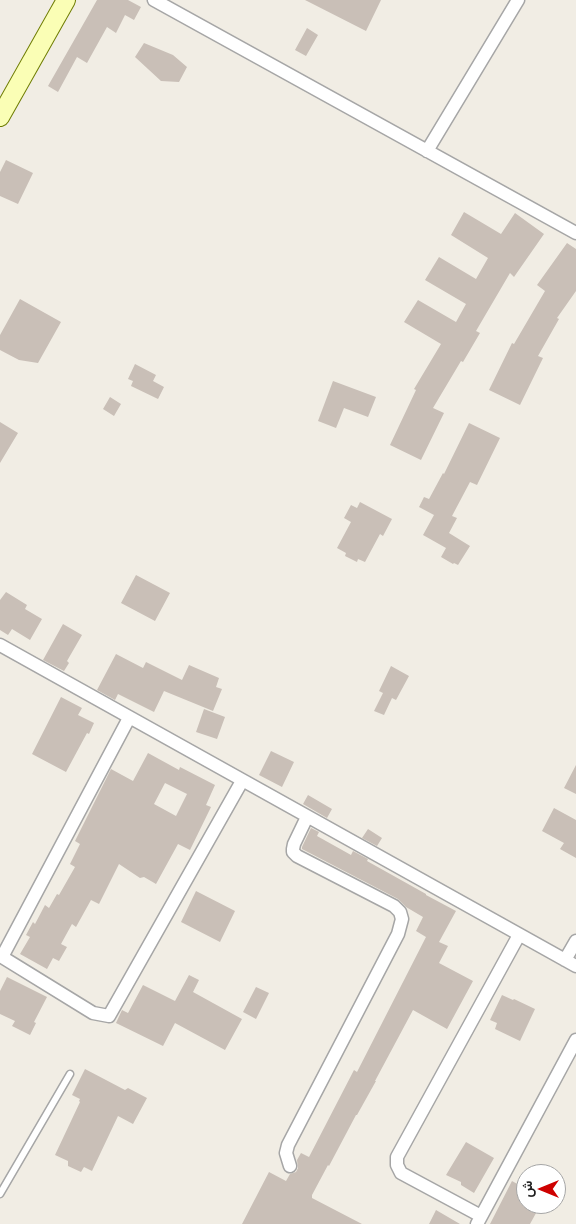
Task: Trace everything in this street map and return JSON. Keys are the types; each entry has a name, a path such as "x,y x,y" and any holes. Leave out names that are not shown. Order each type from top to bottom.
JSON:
{"street":[{"path":"0,117 66,0"},
{"path":"154,0 576,233"},
{"path":"427,151 518,0"},
{"path":"0,646 571,963 576,941"},
{"path":"129,718 2,957 93,1013 109,1016 242,781"},
{"path":"290,1166 286,1153 288,1145 398,934 402,920 400,912 394,906 297,856 293,848 294,844 307,817"},
{"path":"519,935 397,1157 397,1166 401,1173 479,1220 576,1040"}],"lane":[{"path":"0,1194 70,1074"}],"building":[{"path":"97,0 128,0 141,7 134,20 125,15 116,33 107,27 87,63 77,57 58,92 48,86"},
{"path":"305,0 381,0 366,31"},
{"path":"307,28 318,35 306,56 295,50"},
{"path":"144,43 173,55 187,67 179,82 161,81 135,57"},
{"path":"6,160 33,173 18,204 0,196 0,172"},
{"path":"464,212 501,234 515,213 544,234 514,277 510,273 476,331 480,333 433,408 444,413 421,460 390,445 416,390 414,389 441,344 404,322 418,300 456,322 466,304 425,280 439,257 476,279 488,258 451,235"},
{"path":"567,243 576,249 576,291 557,318 559,319 538,356 543,358 520,405 489,390 512,343 514,344 545,291 537,285"},
{"path":"20,299 61,322 38,363 19,360 0,350 0,335"},
{"path":"135,364 156,375 153,381 164,387 158,399 131,386 133,381 128,379"},
{"path":"333,381 376,397 368,417 344,408 336,428 318,421"},
{"path":"110,397 121,404 114,416 103,409"},
{"path":"0,422 18,433 0,463"},
{"path":"469,423 500,438 477,485 470,482 452,516 457,518 449,533 470,546 458,565 441,557 446,548 423,535 434,515 419,507 424,497 429,499 444,474"},
{"path":"360,502 392,519 383,536 380,534 365,562 358,559 357,562 345,556 346,553 337,548 351,522 344,518 351,505 357,508"},
{"path":"136,575 170,593 155,621 121,603"},
{"path":"6,592 27,605 25,609 42,619 30,640 12,629 8,635 0,630 0,600"},
{"path":"63,624 82,635 67,661 69,663 64,671 43,660"},
{"path":"116,654 143,668 146,662 182,680 189,665 219,678 216,687 222,689 213,711 164,691 154,712 118,694 115,700 97,690"},
{"path":"391,666 409,676 396,700 392,698 384,715 374,711 383,693 379,691"},
{"path":"61,697 82,708 78,715 94,723 66,772 32,754"},
{"path":"204,709 225,717 217,739 196,732"},
{"path":"271,751 294,762 282,787 259,775"},
{"path":"148,753 179,770 180,767 215,785 206,805 211,807 190,850 178,844 156,884 144,877 140,878 119,864 99,904 91,900 76,927 72,924 61,944 67,947 59,961 53,958 47,969 20,954 30,937 26,935 33,922 35,924 45,905 49,908 57,894 59,895 75,867 70,864 80,844 75,841 111,769 133,781","holes":["165,783 187,794 176,816 154,804"]},
{"path":"576,765 576,794 564,788"},
{"path":"308,795 332,809 327,818 303,804"},
{"path":"554,808 576,820 576,858 560,849 564,843 542,831"},
{"path":"311,828 319,832 317,836 351,855 353,851 368,859 367,861 456,911 439,942 448,946 439,963 473,981 447,1029 413,1010 376,1081 312,1195 312,1198 362,1224 242,1224 269,1172 286,1181 290,1174 296,1172 298,1168 297,1160 301,1153 309,1157 354,1070 357,1072 426,937 416,931 423,917 406,907 398,899 302,849"},
{"path":"368,829 382,838 377,846 362,838"},
{"path":"196,891 235,911 220,942 181,922"},
{"path":"189,975 199,980 193,992 242,1019 225,1050 175,1023 163,1046 116,1023 122,1010 128,1013 143,985 175,1001"},
{"path":"7,977 47,997 34,1022 36,1023 30,1035 12,1026 15,1021 0,1014 0,991"},
{"path":"256,987 269,993 256,1019 243,1012"},
{"path":"502,995 535,1009 520,1041 495,1029 497,1023 490,1020"},
{"path":"85,1069 125,1090 128,1088 147,1098 133,1124 118,1116 92,1171 84,1167 81,1172 68,1166 68,1161 55,1155 80,1102 80,1099 72,1095"},
{"path":"466,1142 494,1158 474,1193 461,1185 461,1182 446,1175"},
{"path":"512,1181 516,1183 516,1214 536,1214 530,1224 490,1224"},
{"path":"436,1210 460,1224 429,1224"}]}
